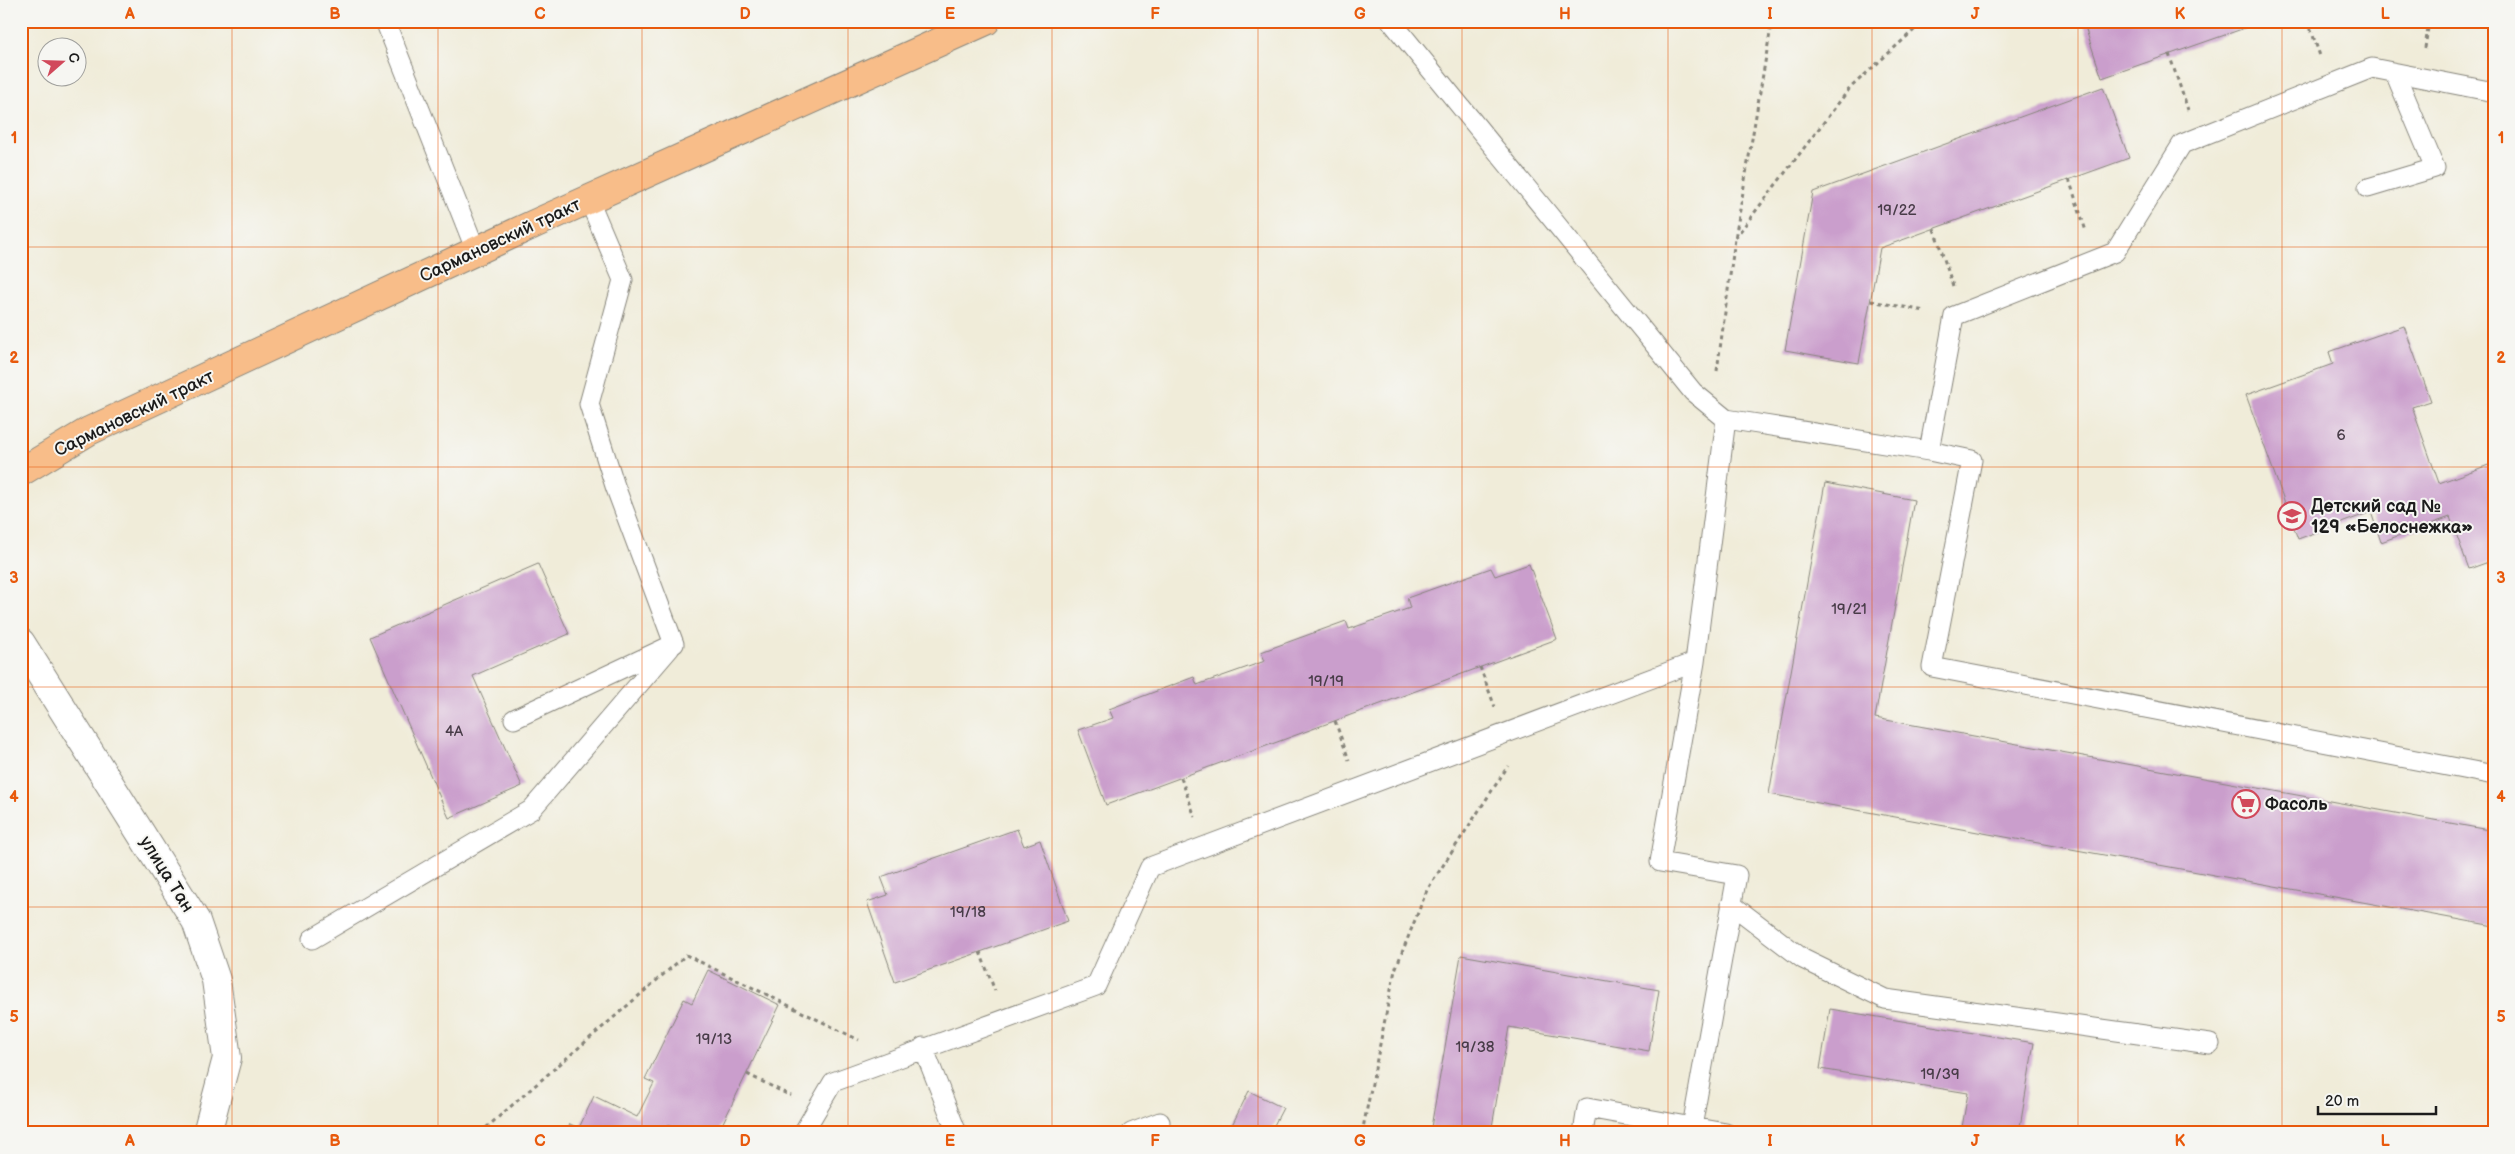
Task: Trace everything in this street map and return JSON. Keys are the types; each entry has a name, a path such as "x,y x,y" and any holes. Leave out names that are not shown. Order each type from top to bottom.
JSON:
{"main road":[{"name":"Сармановский тракт","path":"21,472 89,431 476,251 986,21"}],"street":[{"name":"улица Тан","path":"21,643 196,921 216,980 227,1058 207,1133"}],"lane":[{"path":"385,21 476,251"},
{"path":"1391,21 1693,392 1719,413 1972,460 1932,667 2494,775"},
{"path":"1929,451 1958,314 2115,252 2182,144 2372,68 2494,92"},
{"path":"2368,188 2435,168 2394,73"},
{"path":"589,200 623,280 589,404 615,486 674,644"},
{"path":"1692,1127 1737,875 1660,862 1694,662 1719,413"},
{"path":"514,719 674,644"},
{"path":"312,940 531,810 674,644"},
{"path":"803,1133 833,1082 1096,986 1150,866 1694,662"},
{"path":"1731,904 1804,960 1885,998 2210,1044"},
{"path":"923,1048 957,1133"},
{"path":"1583,1133 1587,1108 1726,1133"},
{"path":"1131,1133 1160,1122"}],"path":[{"path":"1719,413 1735,239 1772,21"},
{"path":"1735,239 1850,88 1924,21"},
{"path":"2308,21 2331,85"},
{"path":"2169,54 2198,137"},
{"path":"2069,179 2095,260"},
{"path":"1871,300 1958,314 1934,229"},
{"path":"1480,668 1505,733"},
{"path":"1335,721 1360,788"},
{"path":"1362,1133 1395,970 1427,890 1537,721"},
{"path":"1181,778 1206,846"},
{"path":"980,952 1005,1018"},
{"path":"480,1133 686,955 895,1058"},
{"path":"747,1074 817,1109"}],"building":[{"path":"2083,21 2262,21 2262,22 2102,78"},
{"path":"2103,87 2129,158 1880,248 1859,363 1785,350 1813,192"},
{"path":"2404,326 2431,401 2412,407 2439,483 2494,463 2494,560 2469,569 2450,517 2381,542 2371,512 2298,539 2246,395 2333,364 2329,352"},
{"path":"1825,483 1914,500 1875,718 2494,831 2494,926 1769,794"},
{"path":"538,564 569,634 473,676 522,786 449,818 370,637"},
{"path":"1529,564 1557,639 1106,805 1078,730 1113,718 1109,709 1194,677 1197,685 1265,661 1261,652 1346,621 1349,629 1410,608 1407,598 1491,568 1495,576"},
{"path":"1017,829 1024,846 1040,840 1068,921 895,982 867,902 888,895 881,877"},
{"path":"1461,955 1659,990 1649,1051 1509,1027 1491,1133 1430,1133"},
{"path":"708,970 780,1005 718,1133 684,1133 669,1125 665,1133 566,1133 570,1124 579,1128 594,1096 637,1117 654,1083 645,1079 684,999 692,1003"},
{"path":"1830,1009 2034,1043 2019,1133 1961,1133 1968,1093 1820,1069"},
{"path":"1249,1091 1283,1108 1270,1133 1228,1133"}],"place":[{"name":"Детский сад № 129 «Белоснежка»","path":"2292,516"},
{"name":"Фасоль","path":"2246,804"}]}
